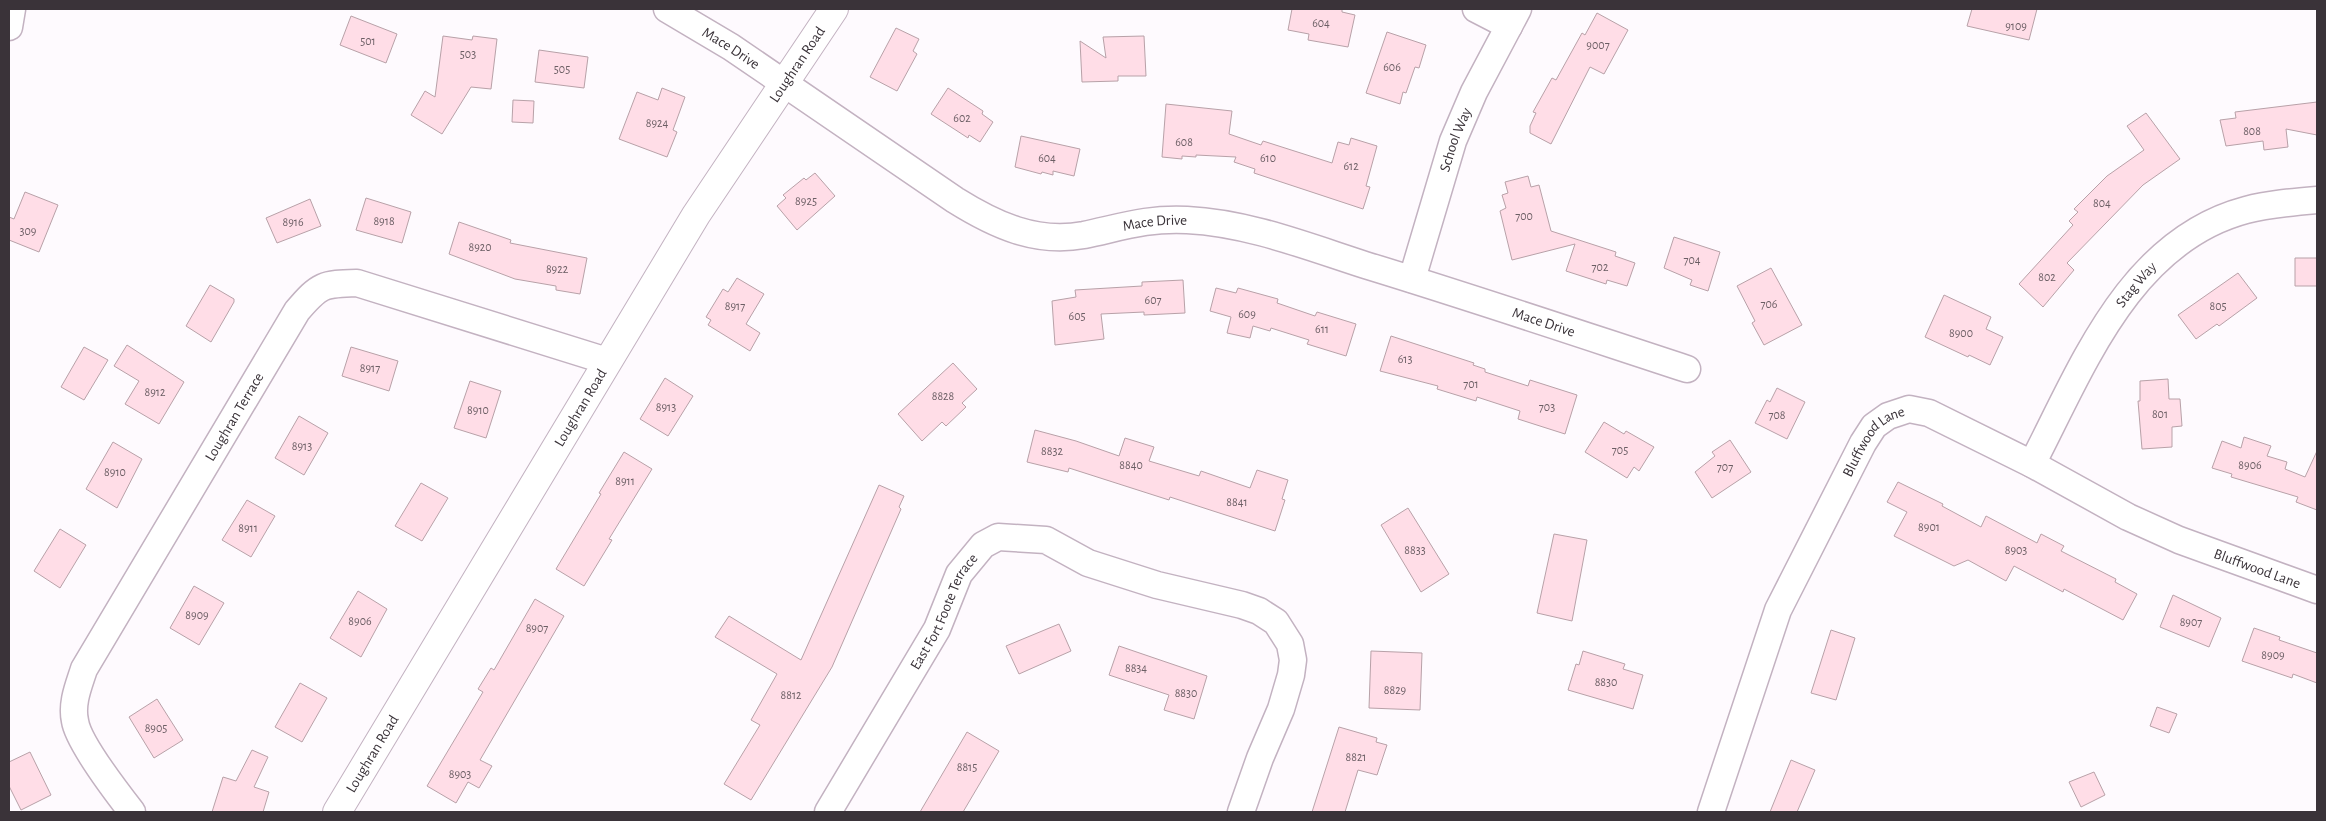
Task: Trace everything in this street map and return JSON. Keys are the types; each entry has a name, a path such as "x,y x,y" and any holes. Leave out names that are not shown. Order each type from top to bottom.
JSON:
{"street":[{"path":"9,28 12,9"},
{"name":"Mace Drive","path":"667,9 731,47 784,82 955,200 980,216 1006,228 1034,236 1057,238 1083,235 1148,220 1206,221 1237,225 1412,279 1687,369"},
{"name":"Loughran Road","path":"337,812 696,216 834,9"},
{"path":"1476,9 1514,18"},
{"name":"School Way","path":"1412,279 1452,141 1474,92 1514,18"},
{"name":"Stag Way","path":"2032,464 2108,319 2138,280 2172,247 2205,227 2244,210 2317,200"},
{"name":"Loughran Terrace","path":"132,812 102,772 74,722 75,695 90,660 297,311 311,294 327,284 357,283 607,361"},
{"name":"Bluffwood Lane","path":"1711,812 1778,610 1863,443 1874,426 1888,416 1908,409 1929,413 2032,464 2128,518 2179,540 2317,590"},
{"name":"East Fort Foote Terrace","path":"828,812 937,629 959,574 983,545 998,537 1046,540 1088,563 1260,611 1276,622 1290,644 1293,660 1291,675 1281,709 1260,758 1241,812"}],"building":[{"path":"1292,9 1342,9 1342,12 1355,15 1348,47 1308,40 1309,34 1288,30"},
{"path":"1972,9 2037,9 2029,40 1967,26"},
{"path":"1597,13 1628,30 1604,74 1590,67 1551,144 1530,133 1530,126 1536,113 1533,112 1552,78 1556,80 1582,33 1585,35"},
{"path":"351,16 397,34 386,63 340,45"},
{"path":"896,28 919,39 913,51 917,54 897,91 870,77"},
{"path":"1387,32 1426,45 1419,68 1415,67 1406,93 1403,92 1400,104 1366,93"},
{"path":"443,36 472,40 473,36 497,39 491,89 471,87 442,134 411,115 425,91 435,97"},
{"path":"1144,36 1146,76 1118,76 1118,81 1082,82 1080,41 1106,58 1103,37"},
{"path":"539,50 588,57 584,88 535,82"},
{"path":"662,88 685,97 673,130 677,132 667,157 619,139 637,92 658,100"},
{"path":"948,88 983,111 982,114 993,122 980,142 969,135 968,138 931,114"},
{"path":"513,100 534,101 533,123 512,122"},
{"path":"2317,102 2317,135 2286,129 2288,147 2264,150 2263,141 2226,146 2220,120 2236,118 2235,112"},
{"path":"1166,104 1232,111 1229,134 1261,145 1263,141 1332,163 1338,142 1349,145 1351,138 1377,146 1366,186 1370,187 1363,209 1254,173 1255,169 1234,162 1236,157 1196,155 1196,157 1182,156 1182,159 1162,157"},
{"path":"2146,113 2180,159 2143,185 2067,263 2074,270 2043,307 2019,284 2073,225 2069,221 2078,212 2074,209 2107,176 2144,150 2127,126"},
{"path":"1021,136 1080,149 1074,176 1053,171 1053,175 1042,172 1041,174 1015,167"},
{"path":"815,173 835,196 797,230 777,206 786,198 783,195 804,178 806,180"},
{"path":"1528,176 1531,187 1539,185 1551,231 1616,252 1615,256 1635,263 1627,286 1607,280 1606,284 1566,271 1575,244 1512,260 1500,211 1506,208 1502,195 1508,193 1505,182"},
{"path":"25,192 58,205 39,252 9,240 9,217 14,219"},
{"path":"366,198 411,212 402,243 356,230"},
{"path":"310,199 321,226 277,243 266,218"},
{"path":"459,222 511,240 510,243 587,258 580,294 556,290 556,286 515,279 449,254"},
{"path":"1674,237 1720,252 1708,291 1690,285 1692,280 1664,268"},
{"path":"2295,258 2317,258 2317,286 2295,286"},
{"path":"1771,268 1802,325 1764,345 1752,323 1755,321 1737,286"},
{"path":"2238,273 2257,298 2219,326 2217,324 2196,339 2178,315"},
{"path":"737,278 764,294 746,324 760,333 750,351 708,325 711,320 706,317 723,289 728,292"},
{"path":"1183,280 1185,313 1144,315 1144,312 1101,314 1104,339 1055,345 1052,301 1076,297 1075,290 1142,286 1142,282"},
{"path":"210,285 234,299 211,342 186,326"},
{"path":"1216,288 1236,293 1238,288 1278,299 1277,303 1315,316 1317,312 1356,324 1346,356 1307,344 1309,340 1271,328 1270,331 1253,326 1250,338 1227,333 1231,317 1210,311"},
{"path":"1944,295 1991,317 1986,329 2003,337 1990,365 1925,337"},
{"path":"1391,336 1474,363 1473,365 1485,369 1485,372 1528,386 1530,380 1577,395 1565,434 1518,419 1520,411 1477,397 1476,401 1437,389 1438,386 1380,371"},
{"path":"127,345 184,382 159,424 125,404 139,381 114,366"},
{"path":"84,347 108,360 84,400 61,387"},
{"path":"351,347 398,361 389,391 342,376"},
{"path":"953,363 977,389 962,403 966,407 946,426 942,422 922,441 898,414"},
{"path":"665,378 693,396 668,436 640,419"},
{"path":"2168,379 2169,399 2180,399 2182,426 2172,427 2172,447 2142,449 2138,401 2140,401 2140,381"},
{"path":"470,381 501,391 486,438 454,428"},
{"path":"1777,388 1805,402 1787,439 1755,423 1767,400 1770,402"},
{"path":"299,416 328,433 304,475 275,458"},
{"path":"1604,422 1624,434 1626,431 1654,447 1639,471 1634,467 1627,478 1585,452"},
{"path":"1035,430 1076,441 1119,456 1125,438 1154,447 1149,461 1199,476 1201,471 1250,488 1257,470 1288,480 1282,499 1285,500 1275,531 1170,497 1169,500 1069,468 1068,472 1027,462"},
{"path":"2244,437 2271,446 2267,456 2287,462 2285,469 2305,477 2317,451 2317,510 2296,502 2298,497 2231,477 2232,474 2212,468 2222,441 2241,448"},
{"path":"1730,440 1751,472 1712,498 1695,472 1715,456 1712,452"},
{"path":"113,442 142,459 117,508 86,489"},
{"path":"624,452 652,469 609,539 612,540 584,586 556,569"},
{"path":"1898,482 1943,504 1942,506 1981,527 1986,516 2037,543 2041,534 2064,546 2061,551 2116,579 2115,582 2137,594 2123,620 2064,589 2063,592 2014,566 2006,581 1968,560 1954,566 1894,536 1907,512 1887,502"},
{"path":"421,483 448,498 422,541 395,526"},
{"path":"879,485 904,496 899,507 901,509 832,667 751,800 724,784 760,725 751,720 777,674 715,637 729,616 801,660"},
{"path":"247,500 275,516 251,557 222,540"},
{"path":"1408,508 1449,574 1421,592 1381,525"},
{"path":"60,529 86,545 60,588 34,571"},
{"path":"1554,534 1587,540 1572,621 1537,613"},
{"path":"194,586 224,603 199,645 170,628"},
{"path":"358,591 387,609 361,657 330,638"},
{"path":"2173,595 2221,618 2209,647 2160,627"},
{"path":"535,599 564,616 480,760 492,766 479,788 468,782 456,803 427,786 483,692 478,689 491,668 494,670"},
{"path":"1059,624 1071,651 1019,674 1006,646"},
{"path":"2254,628 2280,637 2279,640 2317,653 2317,683 2293,674 2292,678 2242,661"},
{"path":"1831,630 1855,638 1836,700 1811,693"},
{"path":"1119,646 1207,676 1194,719 1164,710 1169,695 1109,675"},
{"path":"1371,651 1422,653 1420,710 1369,708"},
{"path":"1583,651 1625,664 1623,669 1643,675 1633,709 1568,690 1576,664 1579,665"},
{"path":"300,683 327,698 302,742 275,727"},
{"path":"157,699 183,740 154,758 129,717"},
{"path":"2157,707 2177,714 2169,733 2150,726"},
{"path":"1339,727 1377,738 1376,742 1387,745 1377,775 1358,770 1345,812 1312,812"},
{"path":"967,732 999,751 963,812 920,812"},
{"path":"252,750 268,757 254,787 269,792 263,812 212,812 223,777 236,781"},
{"path":"30,752 51,795 21,810 9,786 9,762"},
{"path":"1791,760 1815,770 1797,812 1770,812"},
{"path":"2094,772 2105,795 2081,807 2069,782"}]}
